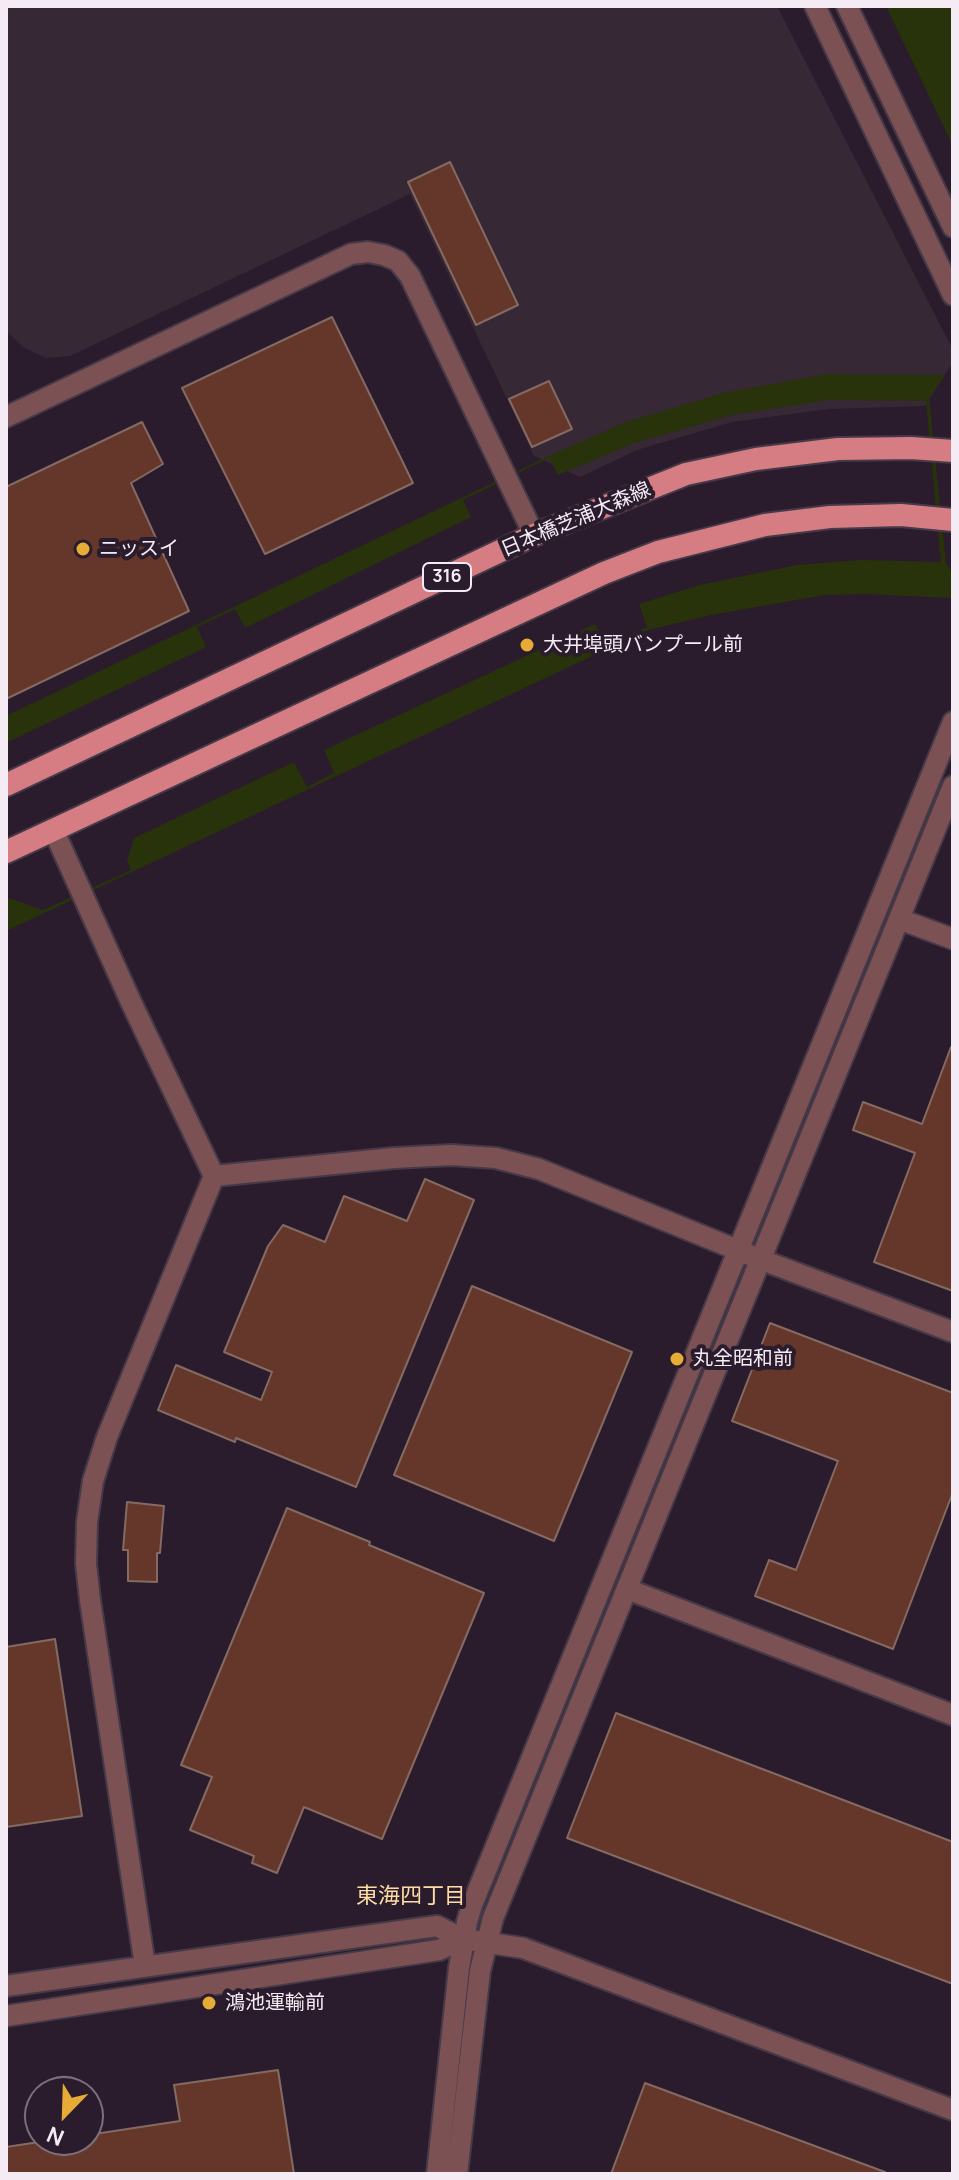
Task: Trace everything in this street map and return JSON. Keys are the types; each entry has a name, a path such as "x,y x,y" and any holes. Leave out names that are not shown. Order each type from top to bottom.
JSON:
{"main road":[{"name":"日本橋芝浦大森線","path":"6,785 534,535 686,474 756,459 838,449 953,451"},
{"path":"6,852 604,573 658,552 765,525 830,517 901,515 953,520"}],"street":[{"path":"815,6 953,295"},
{"path":"847,6 953,227"},
{"path":"6,417 351,254 368,252 384,255 398,261 410,276 534,535"},
{"path":"437,2174 463,1939 481,1882 953,722"},
{"path":"457,2174 486,1942 953,786"},
{"path":"53,829 214,1176 107,1437 93,1481 87,1522 86,1564 90,1600 145,1966"},
{"path":"899,919 953,939"},
{"path":"214,1176 406,1157 451,1155 496,1158 539,1169 762,1260 953,1332"},
{"path":"627,1589 953,1715"},
{"path":"6,1986 437,1926 463,1939 523,1948 953,2110"},
{"path":"6,2016 439,1950 463,1939"}],"shaded area":[{"path":"6,6 777,6 953,350 953,362 925,406 830,409 732,422 637,450 580,477 534,456 410,194 70,356 46,358 23,347 6,331"}],"green space":[{"path":"886,6 953,6 953,146"},
{"path":"826,374 945,375 929,398 946,563 953,574 953,598 824,595 711,615 648,630 6,931 6,900 9,898 43,910 131,870 127,861 134,838 294,762 307,787 334,773 324,750 595,624 606,645 647,627 639,604 700,585 797,565 861,560 941,562 926,401 829,400 732,415 634,443 558,475 549,458 463,500 471,517 245,628 235,609 197,627 206,647 6,743 6,716 549,456 626,422 723,393"}],"building":[{"path":"450,162 518,305 476,325 408,182"},
{"path":"332,317 413,483 265,554 182,388"},
{"path":"549,381 572,429 532,447 509,399"},
{"name":"ニッスイ","path":"142,422 163,464 131,483 189,611 6,699 6,487"},
{"path":"951,1047 953,1291 874,1262 915,1153 853,1130 863,1102 922,1124"},
{"path":"425,1179 474,1200 356,1487 158,1410 176,1365 261,1400 272,1372 224,1352 268,1246 283,1225 325,1242 344,1196 407,1221"},
{"path":"472,1286 632,1352 554,1541 394,1475"},
{"path":"770,1323 953,1393 953,1492 893,1649 755,1596 769,1560 796,1570 838,1461 732,1421"},
{"path":"127,1502 164,1506 160,1553 157,1553 157,1582 128,1581 128,1550 123,1550"},
{"path":"287,1508 484,1593 382,1839 304,1807 277,1873 252,1863 254,1856 190,1830 212,1777 181,1765"},
{"path":"55,1639 82,1816 6,1827 6,1647"},
{"path":"616,1713 953,1842 953,1984 567,1838"},
{"path":"278,2070 294,2174 6,2174 6,2147 24,2144 24,2156 104,2156 104,2133 180,2121 174,2085"},
{"path":"645,2083 885,2172 611,2174"}],"place":[{"name":"ニッスイ","path":"83,549"},
{"name":"大井埠頭バンプール前","path":"527,645"},
{"name":"丸全昭和前","path":"677,1359"},
{"name":"鴻池運輸前","path":"209,2003"}],"district":[{"name":"東海四丁目","path":"411,1897"}]}
